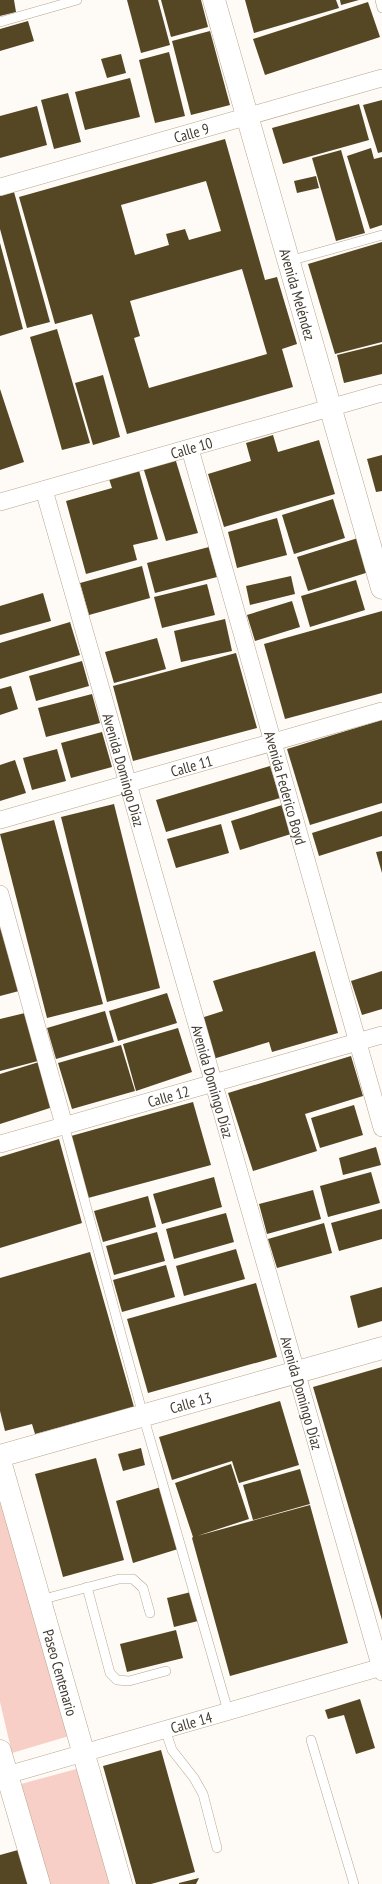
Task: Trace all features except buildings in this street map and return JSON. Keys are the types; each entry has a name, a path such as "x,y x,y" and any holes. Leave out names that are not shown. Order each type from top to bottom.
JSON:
{"main road":[{"name":"Avenida Meléndez","path":"214,0 382,588"},
{"name":"Calle 13","path":"0,1456 382,1348"},
{"name":"Paseo Centenario","path":"0,1461 121,1884"},
{"path":"0,1751 3,1776 39,1884"}],"street":[{"name":"Calle 9","path":"0,187 382,78"},
{"name":"Calle 10","path":"0,502 382,393"},
{"name":"Avenida Federico Boyd","path":"190,449 382,1128"},
{"name":"Avenida Domingo Díaz","path":"44,490 382,1669"},
{"name":"Calle 11","path":"0,820 382,712"},
{"path":"0,894 64,1125"},
{"name":"Calle 12","path":"0,1144 382,1036"},
{"name":"Calle 14","path":"3,1776 228,1711 382,1669"}],"lane":[{"path":"0,22 77,0"},
{"path":"380,0 382,8"},
{"path":"289,261 382,235"},
{"path":"64,1125 143,1416 228,1711"},
{"path":"40,1600 119,1579 133,1579 142,1588 150,1614"},
{"path":"87,1587 110,1673 117,1680 129,1680 166,1671"},
{"path":"165,1729 172,1750 194,1778 203,1794 217,1848"},
{"path":"311,1740 354,1884"}],"shaded area":[{"path":"0,1497 69,1736 12,1753 0,1702"},
{"path":"80,1768 112,1884 49,1884 21,1784"}]}
